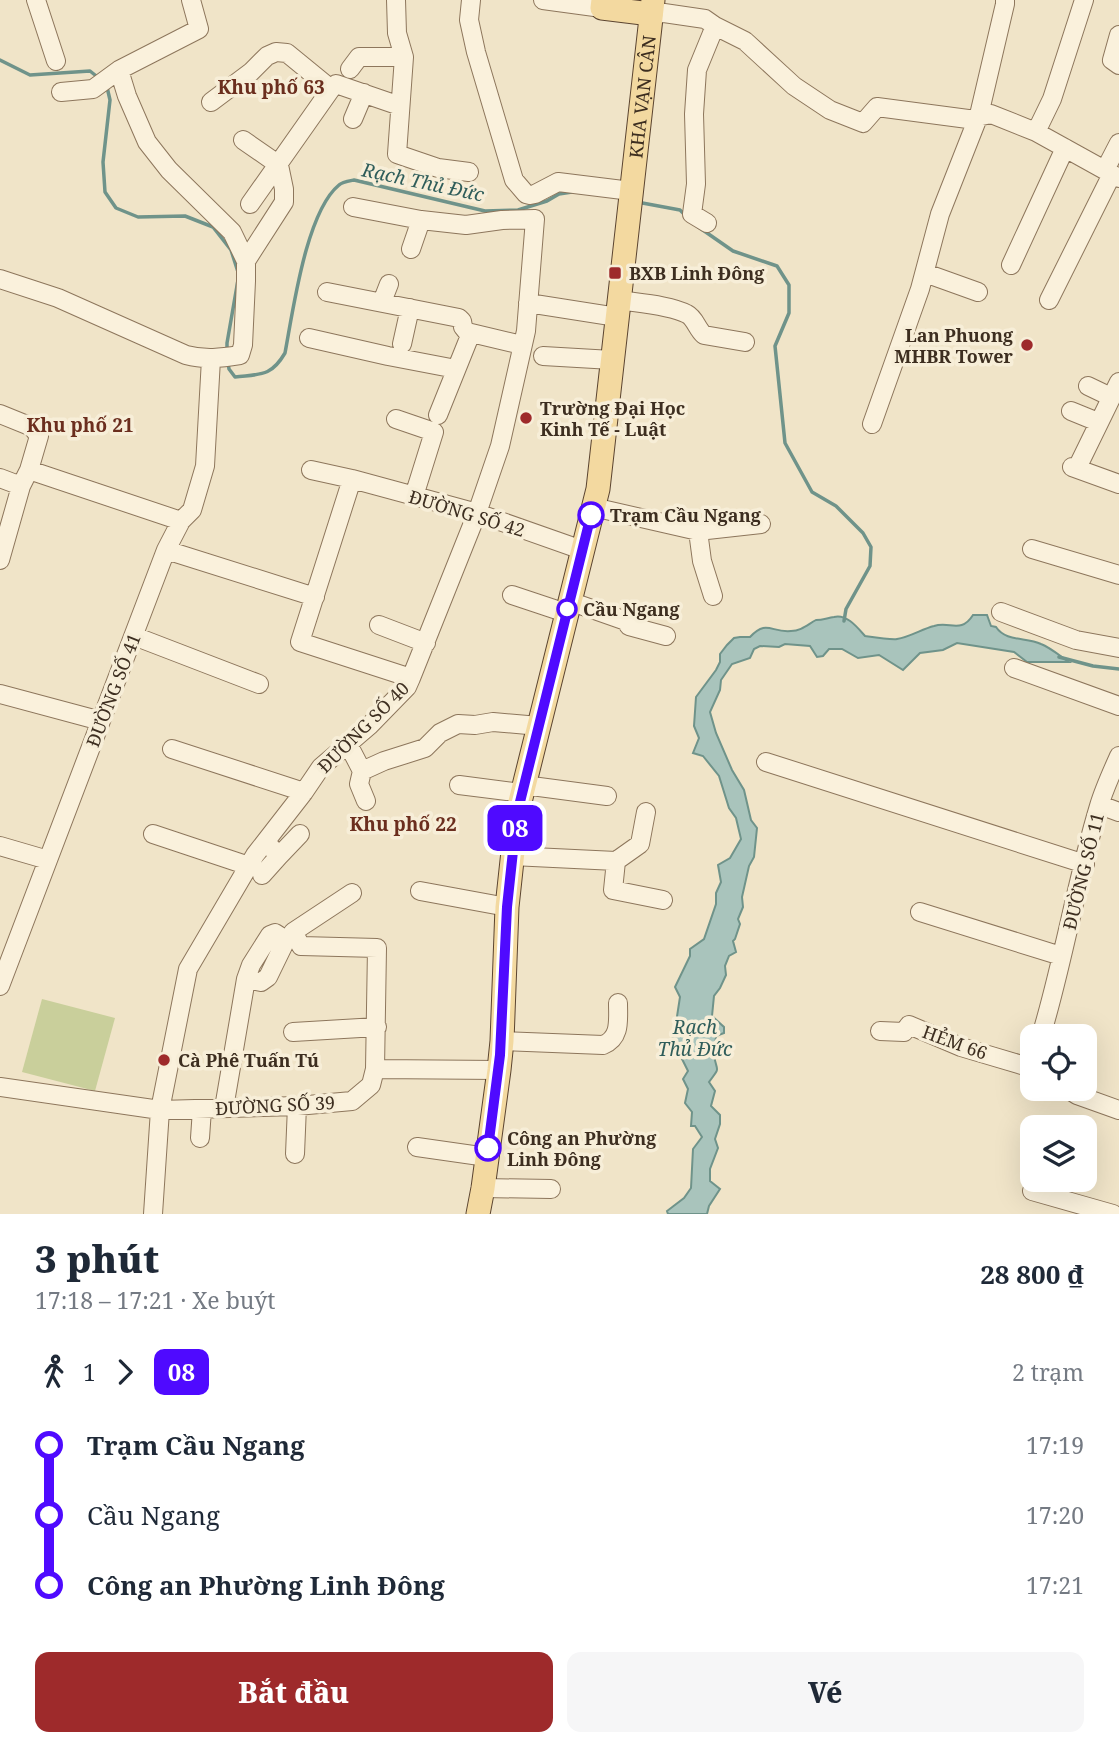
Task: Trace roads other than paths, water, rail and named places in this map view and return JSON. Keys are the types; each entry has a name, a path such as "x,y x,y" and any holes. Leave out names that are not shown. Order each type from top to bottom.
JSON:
{"main road":[{"path":"603,4 652,7"},
{"name":"KHA VẠN CÂN","path":"631,191 652,7"},
{"path":"478,1214 502,1041 507,907 517,814 598,489 631,191"}],"street":[{"path":"36,0 56,61"},
{"path":"61,92 93,89 119,70 199,29 191,0"},
{"path":"397,0 397,33 404,57 397,154 438,168 469,172"},
{"path":"471,0 469,20 476,51 514,180 530,195 558,182 631,191"},
{"path":"543,0 603,4"},
{"path":"872,424 920,289 940,214 979,115 1005,0"},
{"path":"1036,132 1052,99 1084,0"},
{"path":"652,7 664,13 705,19 744,41 794,86 830,110 863,123 877,107 968,119 991,114 1036,132 1112,174"},
{"path":"707,223 692,214 696,184 694,114 697,70 715,26"},
{"path":"1119,35 1112,60 1119,65"},
{"path":"211,102 251,72 267,56 276,52 287,53 331,89"},
{"path":"350,69 359,57 404,57"},
{"path":"0,279 58,298 186,355 211,359 240,355 243,345 246,261 232,232 169,170 147,142 119,70"},
{"path":"250,204 336,84 400,106"},
{"path":"353,119 364,93"},
{"path":"243,139 279,165 284,189 284,202 246,261"},
{"path":"1049,300 1112,174 1119,143"},
{"path":"1011,265 1065,148"},
{"path":"353,207 421,220 411,249"},
{"name":"ĐƯỜNG SỐ 40","path":"153,1214 160,1110 188,969 255,870 266,842 321,767 369,726 407,687 477,513 500,446 522,345 534,304 534,219 466,225 421,220"},
{"path":"925,273 978,292"},
{"path":"382,302 389,284"},
{"path":"327,292 459,318 464,330 522,345"},
{"path":"534,304 618,309 663,307 688,314 704,335 746,342"},
{"path":"401,344 410,308"},
{"path":"438,415 471,333"},
{"path":"309,338 456,369"},
{"path":"543,356 612,360"},
{"name":"ĐƯỜNG SỐ 41","path":"0,986 166,550 181,521 192,510 208,448 211,359"},
{"path":"1088,386 1115,389 1075,468 1119,484"},
{"path":"1071,411 1098,422"},
{"path":"0,414 32,428 39,436 0,560"},
{"path":"396,419 434,432 414,496"},
{"name":"ĐƯỜNG SỐ 42","path":"311,471 352,479 477,513 582,550"},
{"path":"0,478 25,478 181,521"},
{"path":"352,479 300,642 411,678"},
{"path":"593,507 698,531 761,524"},
{"path":"698,531 702,561 713,596"},
{"path":"1032,549 1119,575"},
{"path":"166,550 315,597"},
{"path":"512,595 626,621 629,626 666,636"},
{"path":"1001,612 1076,639 1119,648"},
{"path":"379,625 426,643"},
{"path":"134,636 259,684"},
{"path":"1014,668 1119,706"},
{"path":"0,694 101,721"},
{"path":"362,771 425,748 456,716 475,725 493,722 539,726"},
{"path":"348,744 362,771 359,785 366,801"},
{"path":"172,749 304,792"},
{"name":"ĐƯỜNG SỐ 11","path":"1044,1024 1100,805 1119,756"},
{"path":"766,762 1084,864"},
{"path":"459,785 607,796"},
{"path":"1100,805 1119,812"},
{"path":"512,856 616,861 640,844 646,812"},
{"path":"153,834 255,870 279,856 300,834"},
{"path":"266,842 279,856"},
{"path":"0,846 48,860"},
{"path":"616,861 613,890 663,900"},
{"path":"421,891 507,907"},
{"path":"352,893 293,932 301,946 377,948 375,1069 499,1070"},
{"path":"920,912 1062,956"},
{"path":"224,1108 246,979"},
{"path":"502,1041 603,1045 610,1043 617,1031 618,1003"},
{"name":"HẺM 66","path":"880,1031 904,1032 909,1025 961,1046 1020,1064"},
{"path":"293,1032 377,1027"},
{"name":"ĐƯỜNG SỐ 39","path":"160,1110 297,1106 352,1101 371,1085 375,1069"},
{"path":"0,1087 160,1110"},
{"path":"1094,1101 1119,1110"},
{"path":"295,1154 297,1106"},
{"path":"200,1138 202,1109"},
{"path":"417,1147 487,1157"},
{"path":"483,1188 551,1189"},
{"path":"1036,1192 1113,1214"}],"water":[{"name":"Rạch Thủ Đức","path":"973,615 987,615 991,626 1005,635 1041,644 1069,662 1027,662 1014,652 957,643 943,650 920,653 903,670 879,655 858,658 842,649 829,649 823,656 817,657 810,646 785,644 754,649 750,658 732,664 721,680 720,690 710,712 732,770 744,790 751,820 757,828 754,857 749,866 742,897 743,907 738,919 740,924 733,941 736,952 729,956 725,966 726,975 714,996 712,1016 724,1027 724,1033 716,1036 714,1052 717,1069 709,1082 715,1091 711,1106 720,1115 715,1139 718,1148 710,1169 710,1181 720,1189 707,1214 668,1214 667,1211 684,1198 691,1188 693,1149 702,1137 695,1126 691,1126 692,1112 685,1103 688,1089 683,1079 688,1071 681,1057 662,1053 671,1045 676,1023 680,997 675,987 690,956 690,949 704,939 716,904 716,893 721,882 718,865 730,858 741,839 736,818 729,808 719,776 703,756 693,753 699,738 694,726 696,697 716,670 720,654 727,645 734,638 750,637 761,629 795,631 816,620 843,617 865,636 894,639 907,637 934,626 960,626"}],"waterway":[{"name":"Rạch Thủ Đức","path":"0,60 30,75 90,71 100,79"},
{"name":"Rạch Thủ Đức","path":"107,87 110,100 103,162 105,192 116,208 138,217 185,216 213,227 231,250 238,272"},
{"name":"Rạch Thủ Đức","path":"228,363 235,377 264,373 280,361 285,353 310,239 328,198 342,183 354,180 485,211 518,210 547,201 559,194 572,192"},
{"name":"Rạch Thủ Đức","path":"637,202 680,210 686,216"},
{"name":"Rạch Thủ Đức","path":"697,226 733,251 777,266 789,285 789,313 775,346 785,443 812,492 836,506 863,533 871,547 870,566 846,609 844,621"},
{"name":"Rạch Thủ Đức","path":"227,352 238,280"},
{"path":"1059,657 1093,666 1119,669"}],"place":[{"name":"BXB Linh Đông","path":"615,273"},
{"name":"Lan Phuong MHBR Tower","path":"1027,345"},
{"name":"Trường Đại Học Kinh Tế - Luật","path":"526,418"},
{"name":"Trạm Cầu Ngang","path":"591,515"},
{"name":"Cầu Ngang","path":"567,609"},
{"name":"Cà Phê Tuấn Tú","path":"164,1060"},
{"name":"Công an Phường Linh Đông","path":"488,1148"}],"district":[{"name":"Khu phố 63","path":"271,87"},
{"name":"Khu phố 21","path":"80,425"},
{"name":"Khu phố 22","path":"403,824"}]}
